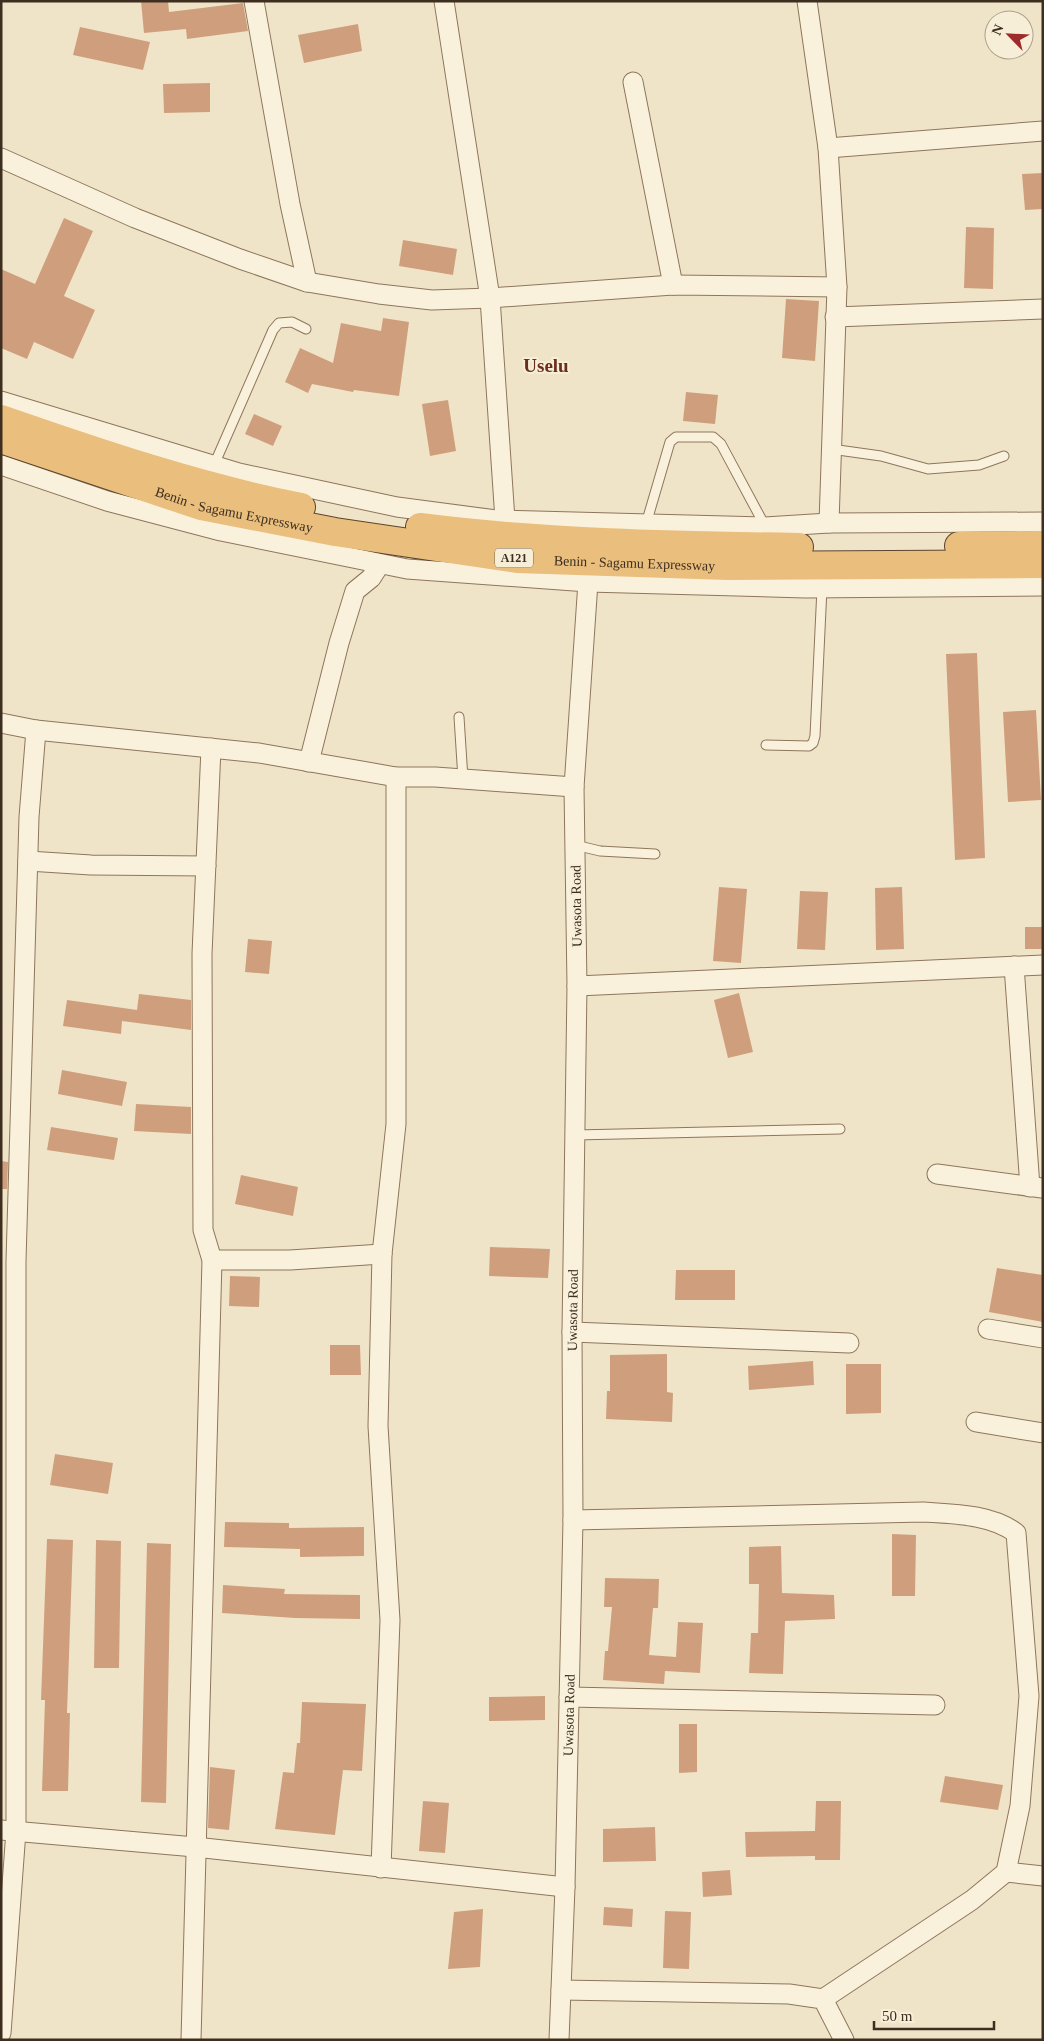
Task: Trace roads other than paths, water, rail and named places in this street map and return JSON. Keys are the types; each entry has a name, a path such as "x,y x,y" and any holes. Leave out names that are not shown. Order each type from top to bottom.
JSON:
{"highway":[{"name":"A121","path":"1,419 93,451 285,504 360,519 446,530 635,544 769,537 1043,545"},
{"name":"Benin - Sagamu Expressway","path":"1,439 201,506 344,534 517,559 728,566 1043,564"}],"street":[{"path":"254,1 290,204 307,282"},
{"path":"444,1 490,298 505,520"},
{"path":"807,1 828,148 837,287 829,523"},
{"path":"633,82 673,285"},
{"path":"828,148 1043,131"},
{"path":"1,158 135,218 240,259 307,282 379,294 432,300 490,298 673,285 837,287"},
{"path":"835,317 1043,309"},
{"path":"1,401 239,473 396,506 505,520 646,525 769,537 829,523 1043,522"},
{"path":"1,464 107,501 220,532 407,569 588,582 822,588 1043,586"},
{"path":"309,762 339,643 355,591 371,578 380,564"},
{"name":"Uwasota Road","path":"559,2040 566,1886 568,1697 573,1520 572,1332 577,986 574,787 588,582"},
{"path":"1,723 36,730 259,753 396,777 463,779 574,787"},
{"path":"1,2033 8,1830 16,1261 29,817 36,730"},
{"path":"191,2040 212,1260 203,1230 202,954 211,748"},
{"path":"381,1868 390,1620 378,1426 382,1254 396,1124 396,777"},
{"path":"28,860 90,865 206,866"},
{"path":"577,986 1043,965"},
{"path":"937,1174 1036,1187 1014,966"},
{"path":"212,1260 290,1260 382,1254"},
{"path":"988,1329 1043,1338"},
{"path":"572,1332 850,1343"},
{"path":"976,1422 1043,1433"},
{"path":"561,1990 789,1994 823,1999 972,1900 1006,1872 1020,1806 1028,1696 1016,1534 1008,1528 973,1516 923,1512 573,1520"},
{"path":"568,1697 935,1705"},
{"path":"8,1830 195,1847 566,1886"},
{"path":"1006,1872 1043,1876"},
{"path":"823,1999 844,2040"}],"lane":[{"path":"214,466 273,330 279,323 292,322 306,329"},
{"path":"646,525 670,442 676,437 712,437 721,444 769,537"},
{"path":"831,449 852,450 928,469 979,465 1004,456"},
{"path":"766,746 809,746 813,743 815,736 822,588"},
{"path":"459,717 463,779"},
{"path":"575,845 600,851 656,854"},
{"path":"574,1135 840,1129"}],"district":[{"name":"Uselu","path":"546,365"}]}
